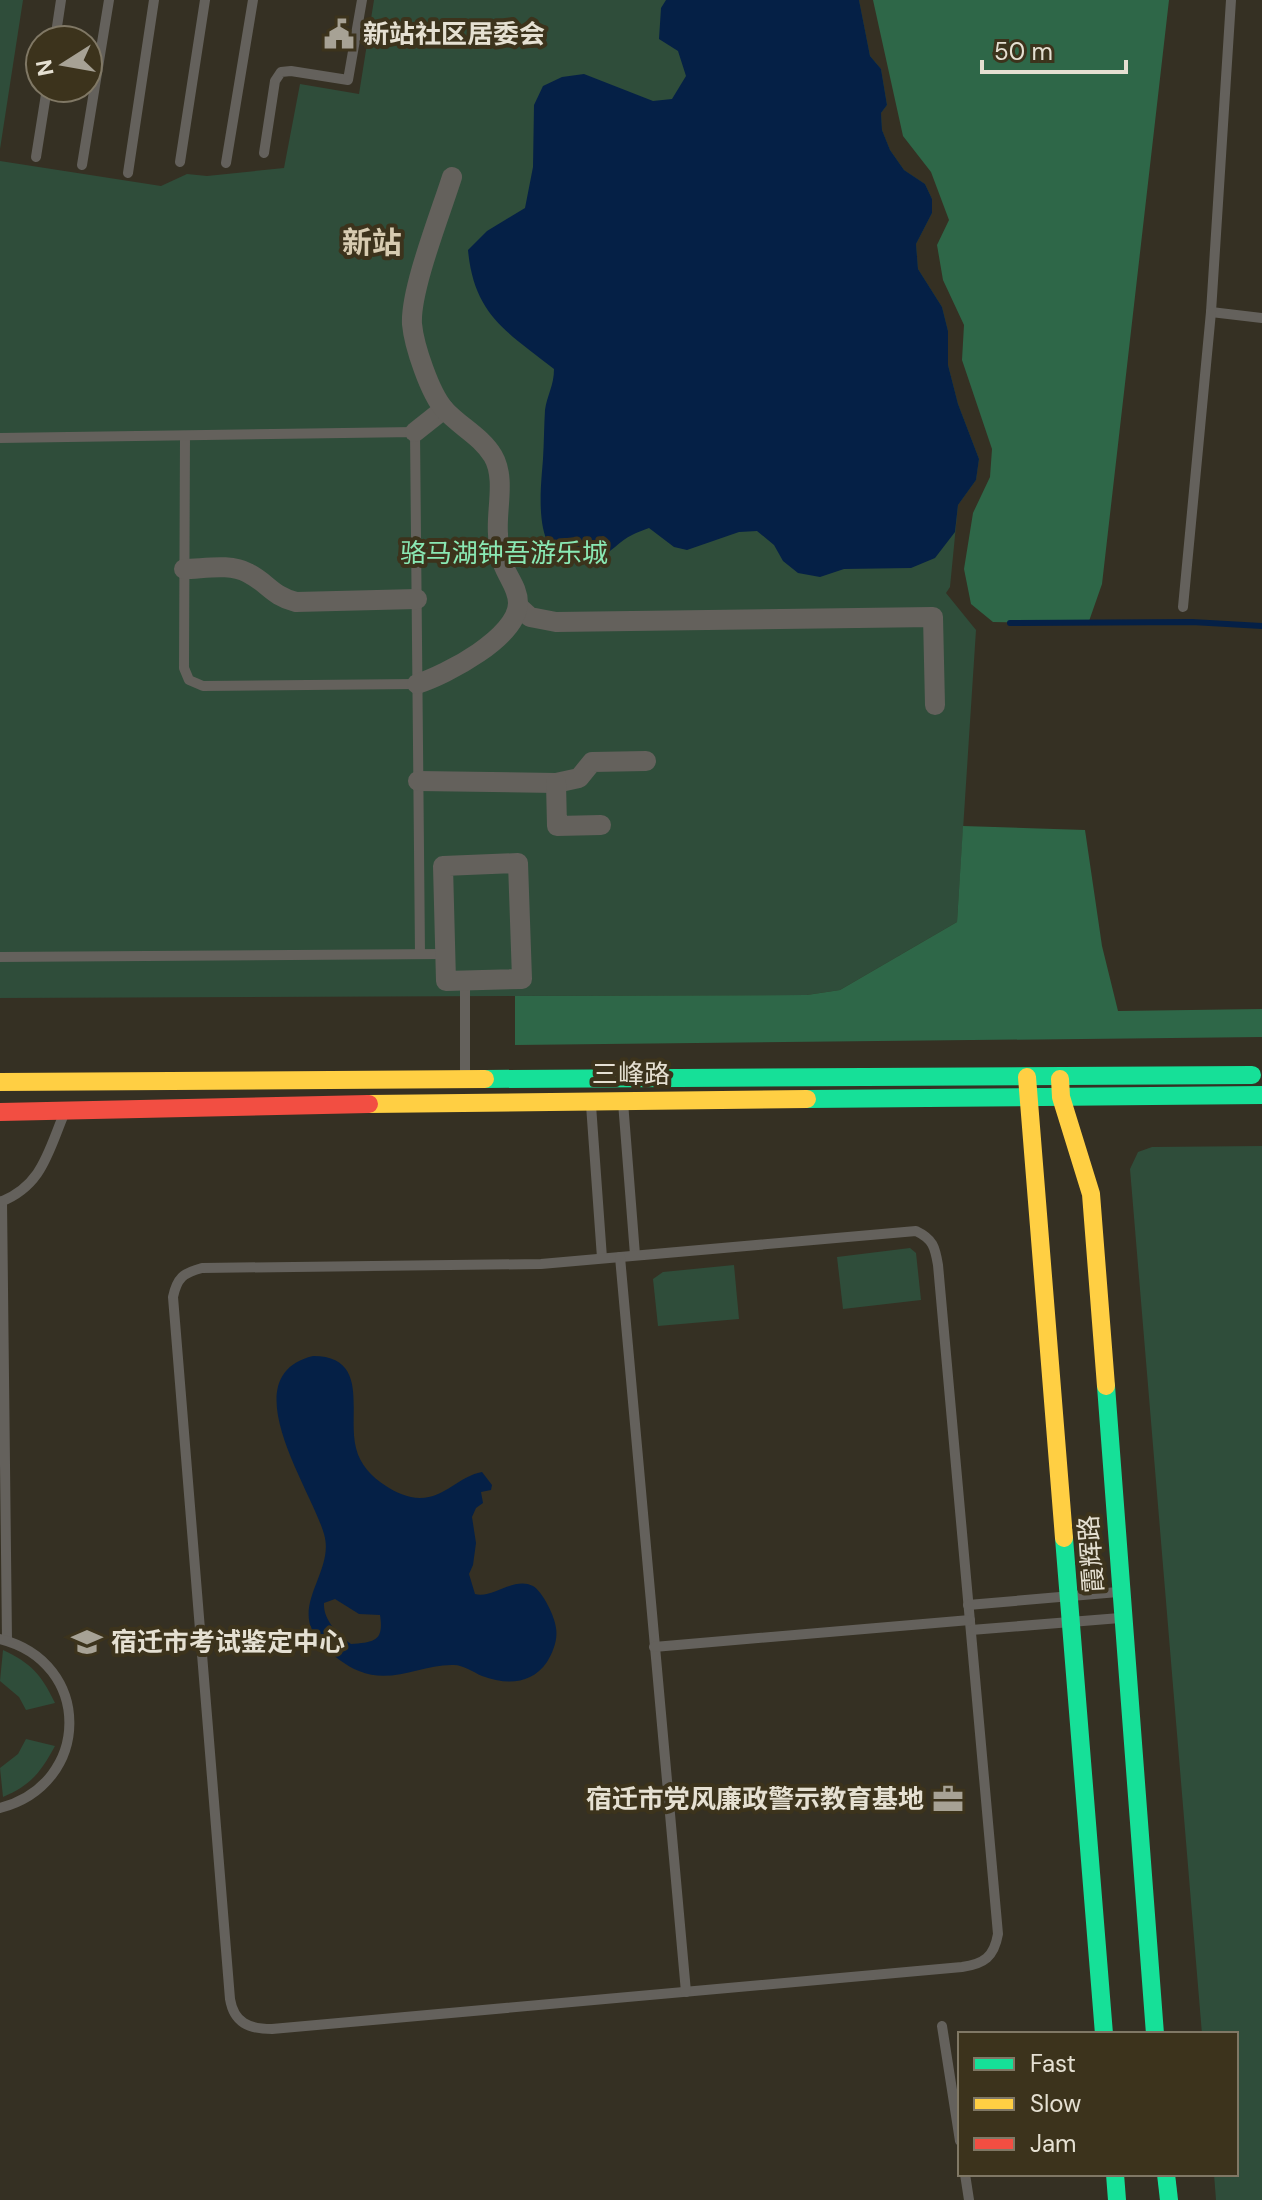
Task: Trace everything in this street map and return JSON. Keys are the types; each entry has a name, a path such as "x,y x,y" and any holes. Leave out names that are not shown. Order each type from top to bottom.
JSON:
{"main road":[{"name":"霞辉路","path":"1027,1075 1104,2032"},
{"name":"霞辉路","path":"1059,1075 1061,1097 1091,1194 1155,2032"},
{"name":"三峰路","path":"0,1082 1262,1075"},
{"name":"三峰路","path":"0,1112 591,1100 1262,1095"},
{"path":"1115,2176 1117,2200"},
{"path":"1166,2176 1169,2200"}],"street":[{"path":"417,684 460,667 511,624 518,606 516,588 503,565 499,547 500,481 494,457 457,418 444,409 427,377 412,324 414,299 452,177"},
{"path":"415,432 444,409"},
{"path":"184,569 233,568 245,571 281,598 296,602 417,599"},
{"path":"518,606 530,617 556,622 933,617 935,705"},
{"path":"418,781 556,783 579,778 592,762 646,761"},
{"path":"556,783 557,826 601,825"},
{"path":"518,863 522,979 446,981 446,954 443,866 518,863"}],"lane":[{"path":"57,24 61,0"},
{"path":"82,165 109,0"},
{"path":"128,173 154,0"},
{"path":"180,162 205,0"},
{"path":"226,163 253,0"},
{"path":"264,153 275,81 281,72 348,80 362,0"},
{"path":"1183,607 1211,312 1231,0"},
{"path":"36,157 44,104"},
{"path":"1211,312 1262,318"},
{"path":"0,438 415,432 420,954"},
{"path":"185,436 184,668 189,680 203,686 417,684"},
{"path":"0,957 446,954"},
{"path":"465,981 466,1102"},
{"path":"588,1078 602,1258"},
{"path":"620,1078 635,1255"},
{"path":"0,1808 19,1803 43,1787 60,1764 69,1737 69,1708 60,1681 42,1659 18,1643 4,1640 1,1202 20,1194 43,1166 65,1110"},
{"path":"899,1231 916,1231 927,1236 935,1247 998,1934 996,1947 989,1958 979,1964 962,1967 256,2029 237,2019 232,2012 230,1999 173,1297 177,1280 187,1272 202,1268 474,1266 620,1257 899,1231"},
{"path":"620,1257 686,1992"},
{"path":"968,1605 1120,1592"},
{"path":"654,1647 1121,1618"},
{"path":"942,2026 958,2128"},
{"path":"965,2176 969,2200"}],"green space":[{"path":"0,0 23,0 0,149"},
{"name":"骆马湖钟吾游乐城","path":"374,0 859,0 870,56 881,69 887,105 881,113 882,130 890,150 904,170 925,184 932,199 932,213 916,244 918,269 942,307 948,331 948,365 958,404 979,459 976,480 958,505 950,587 946,593 976,630 957,922 840,990 807,995 0,998 0,161 161,186 187,174 207,176 284,168 300,84 359,94"},
{"path":"873,0 1169,0 1102,584 1088,624 993,622 971,604 964,569 973,513 990,477 992,449 962,360 964,325 943,280 937,245 949,220 931,172 903,136"},
{"path":"963,826 1085,830 1102,946 1118,1011 1262,1009 1262,1037 515,1045 515,996 807,995 840,990 957,922"},
{"path":"1262,1146 1262,2200 1216,2200 1214,2176 1238,2176 1238,2032 1202,2032 1130,1169 1138,1152 1152,1147"},
{"path":"910,1248 916,1253 921,1300 843,1309 837,1257"},
{"path":"734,1265 739,1319 658,1326 653,1279 663,1272"},
{"path":"3,1650 35,1671 55,1703 26,1710 19,1697 0,1681"},
{"path":"26,1739 55,1746 34,1777 3,1797 0,1768 18,1754"}],"water":[{"path":"666,0 859,0 870,56 881,69 887,105 881,113 882,130 890,150 904,170 925,184 932,199 932,213 916,244 918,269 942,307 948,331 948,365 958,404 979,459 976,480 958,505 955,532 935,558 911,568 844,569 820,577 798,573 757,531 739,532 687,550 674,547 649,528 627,538 601,556 575,561 559,556 549,546 541,513 541,494 545,410 554,369 508,332 485,306 471,272 468,250 487,231 525,208 533,167 534,105 543,86 562,77 584,74 653,101 672,99 686,76 678,51 659,39 661,8"},
{"path":"313,1356 331,1359 343,1366 350,1376 353,1389 354,1434 358,1454 371,1475 393,1490 411,1497 429,1497 482,1472 492,1485 491,1490 481,1492 483,1503 476,1508 472,1517 476,1543 469,1574 475,1594 526,1584 541,1594 555,1623 556,1641 541,1670 526,1679 509,1682 491,1679 454,1665 395,1675 371,1675 349,1666 324,1647 313,1633 309,1619 326,1549 324,1534 293,1463 277,1409 278,1386 289,1368","holes":["335,1599 359,1614 380,1615 381,1630 372,1641 351,1644 332,1626 324,1603"]}],"waterway":[{"path":"1010,623 1192,622 1262,626"}],"traffic: fast":[{"path":"485,1079 1252,1075"},
{"path":"807,1099 1262,1095"},
{"path":"1106,1386 1155,2032"},
{"path":"1064,1538 1104,2032"},
{"path":"1115,2176 1117,2200"},
{"path":"1166,2176 1169,2200"}],"traffic: slow":[{"path":"1027,1077 1064,1538"},
{"path":"0,1082 485,1079"},
{"path":"1060,1079 1061,1097 1091,1194 1106,1386"},
{"path":"369,1104 807,1099"}],"traffic: jam":[{"path":"0,1112 369,1104"}],"place":[{"name":"新站社区居委会","path":"339,34"},
{"name":"宿迁市考试鉴定中心","path":"87,1642"},
{"name":"宿迁市党风廉政警示教育基地","path":"948,1799"}],"district":[{"name":"新站","path":"372,242"}]}
